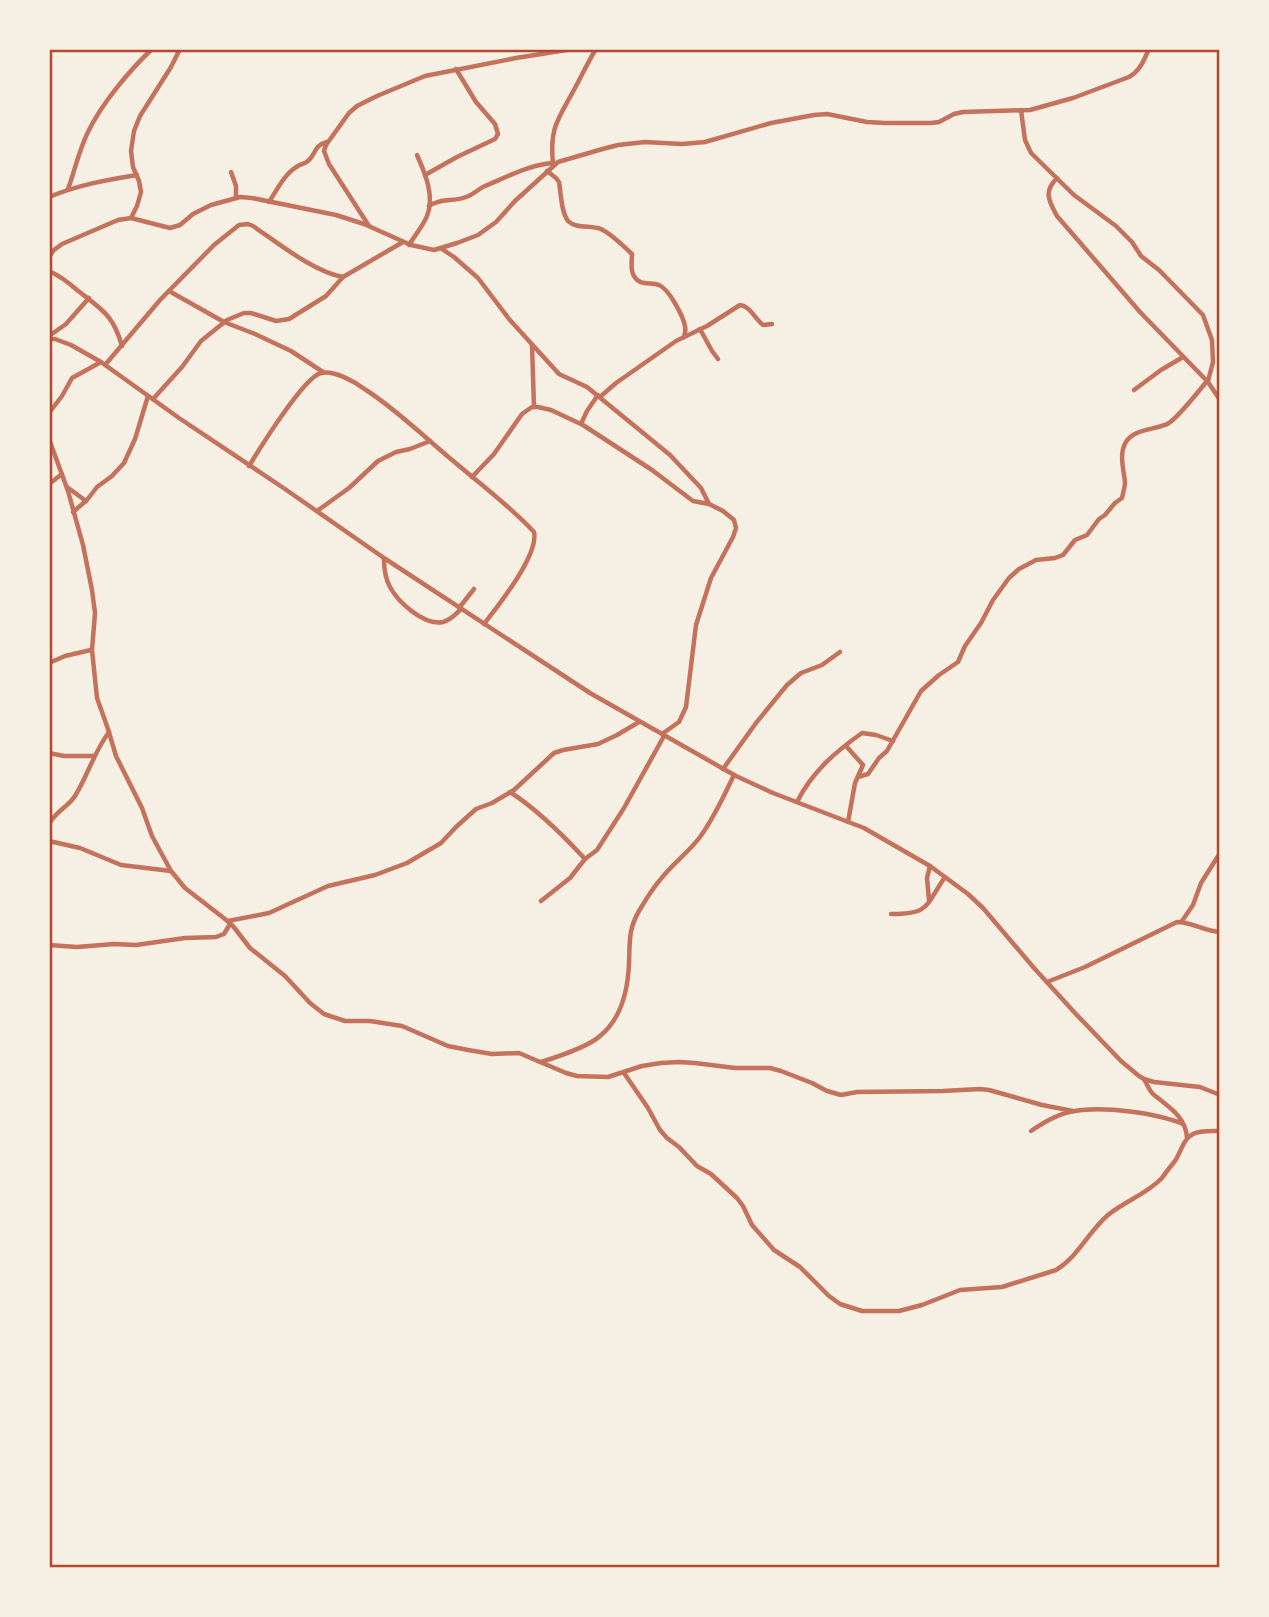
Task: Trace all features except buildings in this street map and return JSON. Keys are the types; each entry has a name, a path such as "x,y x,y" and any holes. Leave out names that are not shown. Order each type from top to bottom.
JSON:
{"street":[{"path":"68,189 83,141 96,117 152,49"},
{"path":"131,218 141,192 131,151 134,131 140,116 180,49"},
{"path":"49,257 54,250 68,241 108,223 131,218 165,228 175,227 211,205 236,198 252,198 336,215 369,226 402,242 427,249 441,248 469,239 487,229 553,164 552,138 555,125 596,49 550,52 425,76 357,106 349,113 324,151 328,164 369,226"},
{"path":"429,206 436,201 457,200 469,196 526,168 553,164 618,145 705,142 759,126 814,115 828,114 885,123 939,122 963,112 1030,110 1073,98 1129,77 1139,69 1149,49"},
{"path":"425,175 495,139 498,134 495,124 476,102 456,69"},
{"path":"858,776 868,774 893,741 920,691 958,662 965,646 1009,578 1036,560 1063,555 1075,540 1087,535 1099,519 1122,498 1125,484 1122,449 1125,444 1140,431 1169,423 1207,382 1213,362 1212,340 1203,315 1159,270 1140,256 1132,242 1116,226 1074,195 1029,150 1021,110"},
{"path":"269,202 289,173 308,161 319,145 328,142"},
{"path":"409,244 426,217 429,206 429,186 416,156"},
{"path":"547,171 556,178 569,222 573,225 594,227 610,234 632,254 632,271 638,281 666,290 683,320 686,329 684,337"},
{"path":"231,172 236,186 236,198"},
{"path":"49,197 68,189 137,175"},
{"path":"1057,178 1048,193 1057,216 1140,312 1207,382 1220,400"},
{"path":"49,412 72,378 103,364 169,292 223,237 239,225 253,226 319,269 343,277"},
{"path":"74,512 124,463 151,397 182,368 201,341 224,322 244,313 276,321 289,319 327,296 343,277 402,242"},
{"path":"441,248 478,278 498,306 559,374 599,396 670,455 701,488 709,504"},
{"path":"49,271 66,280 103,309 122,345"},
{"path":"169,292 224,322 291,351 324,373 338,376 364,388 534,532 535,538 527,561 484,624"},
{"path":"50,338 89,298"},
{"path":"580,424 599,396 616,383 676,341 736,307 743,305 763,325 772,324"},
{"path":"701,329 718,359"},
{"path":"50,338 71,345 103,364 384,558 590,693 734,775 848,822 930,866 983,908 1121,1061 1144,1079 1153,1094 1174,1110 1183,1124 1187,1139"},
{"path":"532,344 534,407"},
{"path":"1134,390 1184,357"},
{"path":"249,466 266,438 308,383 324,373"},
{"path":"472,477 494,454 522,414 534,407 551,410 580,424 652,470 693,501 709,504 731,517 736,528 711,578 696,625 684,714 663,735 615,823 597,850 584,859 573,875 541,901"},
{"path":"49,439 67,487 86,562 95,613 92,650 97,698 116,756 142,808 152,836 171,872 185,888 229,922 250,948 285,975 310,1003 330,1017 345,1021 370,1021 402,1026 457,1048 492,1054 519,1053 577,1076 607,1077 642,1066 679,1062 735,1068 770,1068 841,1095 857,1091 980,1089 1073,1111 1126,1112 1168,1118 1183,1124"},
{"path":"317,511 349,488 378,461 396,452 430,442"},
{"path":"49,484 62,474"},
{"path":"67,487 86,501"},
{"path":"384,558 384,571 391,590 420,618 433,623 448,620 460,609 474,589"},
{"path":"49,670 50,663 75,653 92,650"},
{"path":"723,769 787,685 801,673 822,665 840,652"},
{"path":"229,922 269,913 318,890 400,866 441,843 476,809 510,792 559,751 598,744 639,722"},
{"path":"49,824 58,812 74,799 94,755 109,732"},
{"path":"796,802 820,767 862,733 893,741"},
{"path":"846,746 863,765 848,822"},
{"path":"49,752 64,756 94,755"},
{"path":"541,1062 598,1038 610,1026 621,1006 625,991 629,965 629,932 633,921 659,880 703,833 734,775"},
{"path":"510,792 552,825 584,859"},
{"path":"49,841 80,848 121,865 171,872"},
{"path":"1182,921 1220,853"},
{"path":"930,866 926,878 930,901"},
{"path":"891,914 917,912 925,907 945,877"},
{"path":"1047,982 1085,967 1177,922 1182,921 1207,931 1220,932"},
{"path":"49,945 136,945 216,937 224,934 229,922"},
{"path":"623,1072 660,1130 696,1166 711,1174 737,1198 752,1225 774,1250 800,1267 829,1296 841,1304 862,1311 905,1310 960,1290 1002,1287 1056,1270 1078,1251 1111,1213 1163,1177 1187,1139 1194,1133 1220,1131"},
{"path":"1144,1079 1200,1087 1220,1095"},
{"path":"1031,1131 1050,1119 1073,1111"}]}
